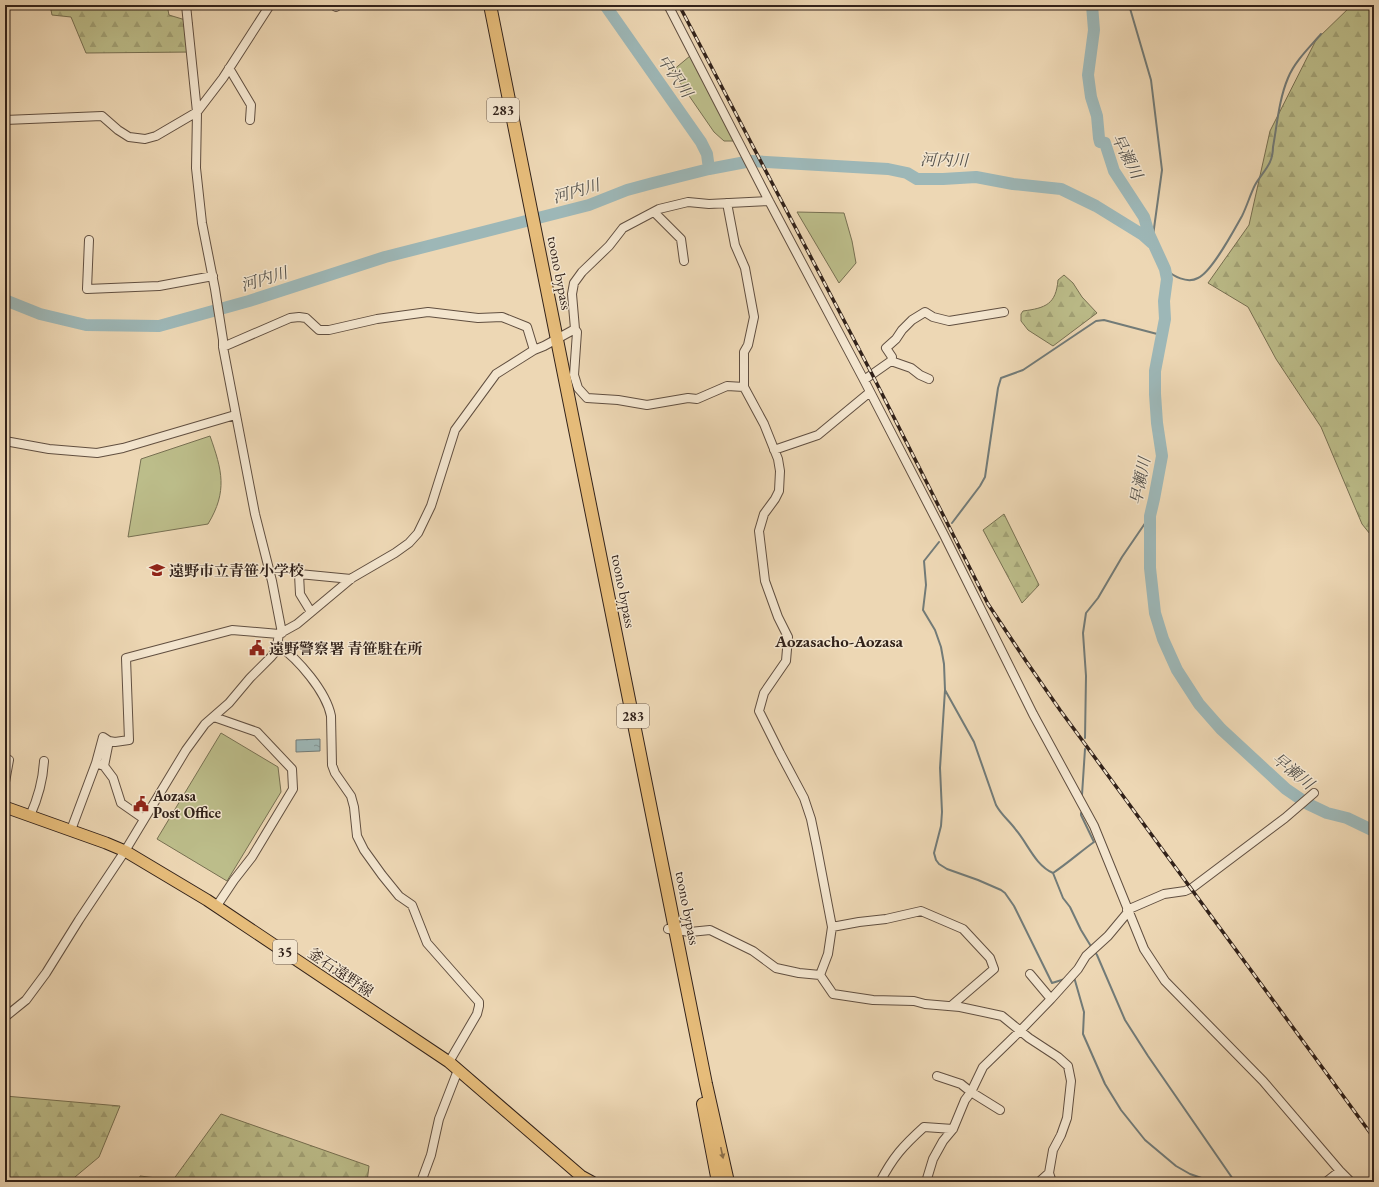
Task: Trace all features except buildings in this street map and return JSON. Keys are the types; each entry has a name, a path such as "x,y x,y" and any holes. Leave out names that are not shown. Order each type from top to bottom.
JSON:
{"highway":[{"name":"toono bypass","path":"482,5 514,143"},
{"name":"toono bypass","path":"490,5 514,143 672,930 728,1182"},
{"name":"toono bypass","path":"672,930 718,1182"}],"main road":[{"name":"釜石遠野線","path":"5,807 71,830 124,851 216,907 449,1062 581,1176 592,1182"}],"street":[{"path":"5,1017 26,1000 46,973 186,750 206,724 229,703 276,651 280,634 272,580 255,514 235,414 213,276 202,223 196,168 197,112 186,5"},
{"path":"5,120 102,116 118,130 129,137 146,139 156,136 197,112 208,99 270,5"},
{"path":"668,5 944,535 1033,714 1094,826 1144,949 1165,981 1263,1081 1351,1182"},
{"path":"229,68 251,105 250,120"},
{"path":"744,387 727,386 697,399 688,398 647,405 618,400 587,398 578,388 574,375 577,332 575,329 572,294 574,283 582,272 609,246 623,228 659,209 688,202 709,204 769,201"},
{"path":"728,203 735,245 745,268 754,317 748,345 744,352 744,387 764,424 778,459 780,471 779,491 764,514 759,531 765,581 778,617 788,637 786,661 764,693 759,711 804,798 811,819 832,927 828,954 820,975"},
{"path":"654,212 681,240 684,261"},
{"path":"89,240 87,289 158,286 213,276"},
{"path":"223,344 290,318 306,318 319,330 329,330 377,319 428,312 478,318 502,317 527,327 534,350"},
{"path":"891,361 892,357 886,348 896,339 902,330 912,320 925,312 932,317 949,321 1004,312"},
{"path":"71,830 109,741 115,742 129,740 126,658 232,630 280,634 297,624 351,579 409,543 418,533 431,506 455,430 496,374 534,350 575,329"},
{"path":"864,380 891,361"},
{"path":"891,361 911,368 928,379"},
{"path":"774,450 818,435 870,392"},
{"path":"5,441 49,449 97,453 129,446 235,414"},
{"path":"310,612 300,594 299,574 351,579"},
{"path":"278,645 287,651 311,678 329,708 332,765 335,773 351,796 354,807 357,836 364,850 399,896 412,905 427,943 479,1002 480,1006 477,1014 449,1062"},
{"path":"214,717 257,732 292,769 293,789 252,857 216,907"},
{"path":"5,782 9,760"},
{"path":"30,816 37,799 44,770 44,761"},
{"path":"100,764 113,778 121,803 144,819"},
{"path":"926,1182 933,1159 943,1140 953,1129 965,1100 971,1092 983,1067 1020,1032 1051,999 1093,949 1108,936 1128,911 1164,894 1185,891 1192,888 1285,818 1314,793"},
{"path":"832,927 886,919 921,911 962,929 990,958 994,969 951,1006"},
{"path":"672,930 690,932 710,930 753,951 776,968 799,973 820,975"},
{"path":"1030,974 1051,999"},
{"path":"820,975 833,994 873,1000 914,1001 926,1004 976,1010 1002,1016 1020,1032 1058,1057 1068,1066 1071,1081 1067,1118 1061,1135 1053,1150 1049,1173 1052,1182"},
{"path":"421,1182 431,1155 439,1119 458,1070"},
{"path":"937,1076 961,1084 1000,1110"},
{"path":"880,1182 900,1150 924,1127 953,1129"},
{"path":"1326,1182 1340,1171"},
{"path":"1039,1182 1049,1173"}],"green space":[{"path":"50,5 167,5 169,15 192,22 193,52 86,53 71,17 52,15"},
{"path":"1352,5 1374,5 1374,539 1362,524 1321,427 1276,359 1248,307 1208,283 1249,225 1270,131 1316,40"},
{"path":"690,56 735,141 724,141 714,132 672,71"},
{"path":"797,212 844,213 852,241 856,263 839,283"},
{"path":"1064,275 1073,283 1082,297 1097,313 1053,346 1028,330 1021,321 1021,314 1023,311 1044,306 1052,300 1055,295 1058,280"},
{"path":"210,436 218,459 221,491 208,524 128,537 141,459"},
{"path":"1004,514 1039,585 1022,603 983,530"},
{"path":"221,733 278,767 281,792 227,881 157,839"},
{"path":"5,1096 120,1106 99,1157 69,1182 5,1182 5,1164 8,1141 5,1136"},
{"path":"221,1114 369,1166 367,1182 138,1182 140,1176 173,1180"}],"water":[{"path":"320,739 320,751 296,752 296,740"}],"waterway":[{"name":"中沢川","path":"605,5 701,142 707,154 709,169"},
{"name":"早瀬川","path":"1092,5 1094,30 1088,75 1091,97 1097,116 1100,142 1105,143 1114,171 1144,217 1149,234 1165,269 1167,279 1164,301 1165,319 1155,371 1157,423 1162,456 1150,516 1150,568 1155,613 1163,639 1177,670 1199,704 1221,729 1286,789 1308,804 1327,813 1347,818 1374,831"},
{"path":"1129,5 1151,80 1162,170 1152,243"},
{"path":"1165,269 1185,280 1194,280 1210,268 1222,250 1242,216 1255,185 1267,168 1271,159 1280,103 1288,78 1299,60 1321,34"},
{"name":"河内川","path":"5,300 40,314 86,325 159,326 249,301 385,257 589,205 627,190 653,183 709,169 751,161 888,169 907,173 917,179 976,177 1013,184 1061,189 1096,206 1143,235 1152,243"},
{"path":"952,523 985,477 998,388 1001,378 1023,370 1096,321 1104,320 1161,335"},
{"path":"1085,738 1086,676 1083,633 1086,613 1098,598 1122,557 1150,516"},
{"path":"939,542 924,561 926,585 923,610 935,630 941,647 944,664 945,690 940,768 942,812 941,826 934,853 936,860 947,869 978,880 1005,893 1014,906 1052,983 1065,979"},
{"path":"945,690 974,742 996,805 1041,865 1053,873 1063,898 1070,907 1092,948"},
{"path":"1082,795 1085,749"},
{"path":"1053,873 1094,842 1081,813"},
{"path":"1095,952 1125,1020 1235,1182"},
{"path":"1074,977 1084,1012 1083,1034 1105,1084 1121,1110 1145,1140 1176,1166 1190,1174 1213,1182"}],"railway":[{"path":"679,5 872,374 988,604 1060,710 1374,1138"}],"place":[{"name":"遠野市立青笹小学校","path":"157,570"},
{"name":"遠野警察署 青笹駐在所","path":"257,648"},
{"name":"Aozasa Post Office","path":"141,804"}],"district":[{"name":"Aozasacho-Aozasa","path":"839,641"}]}
